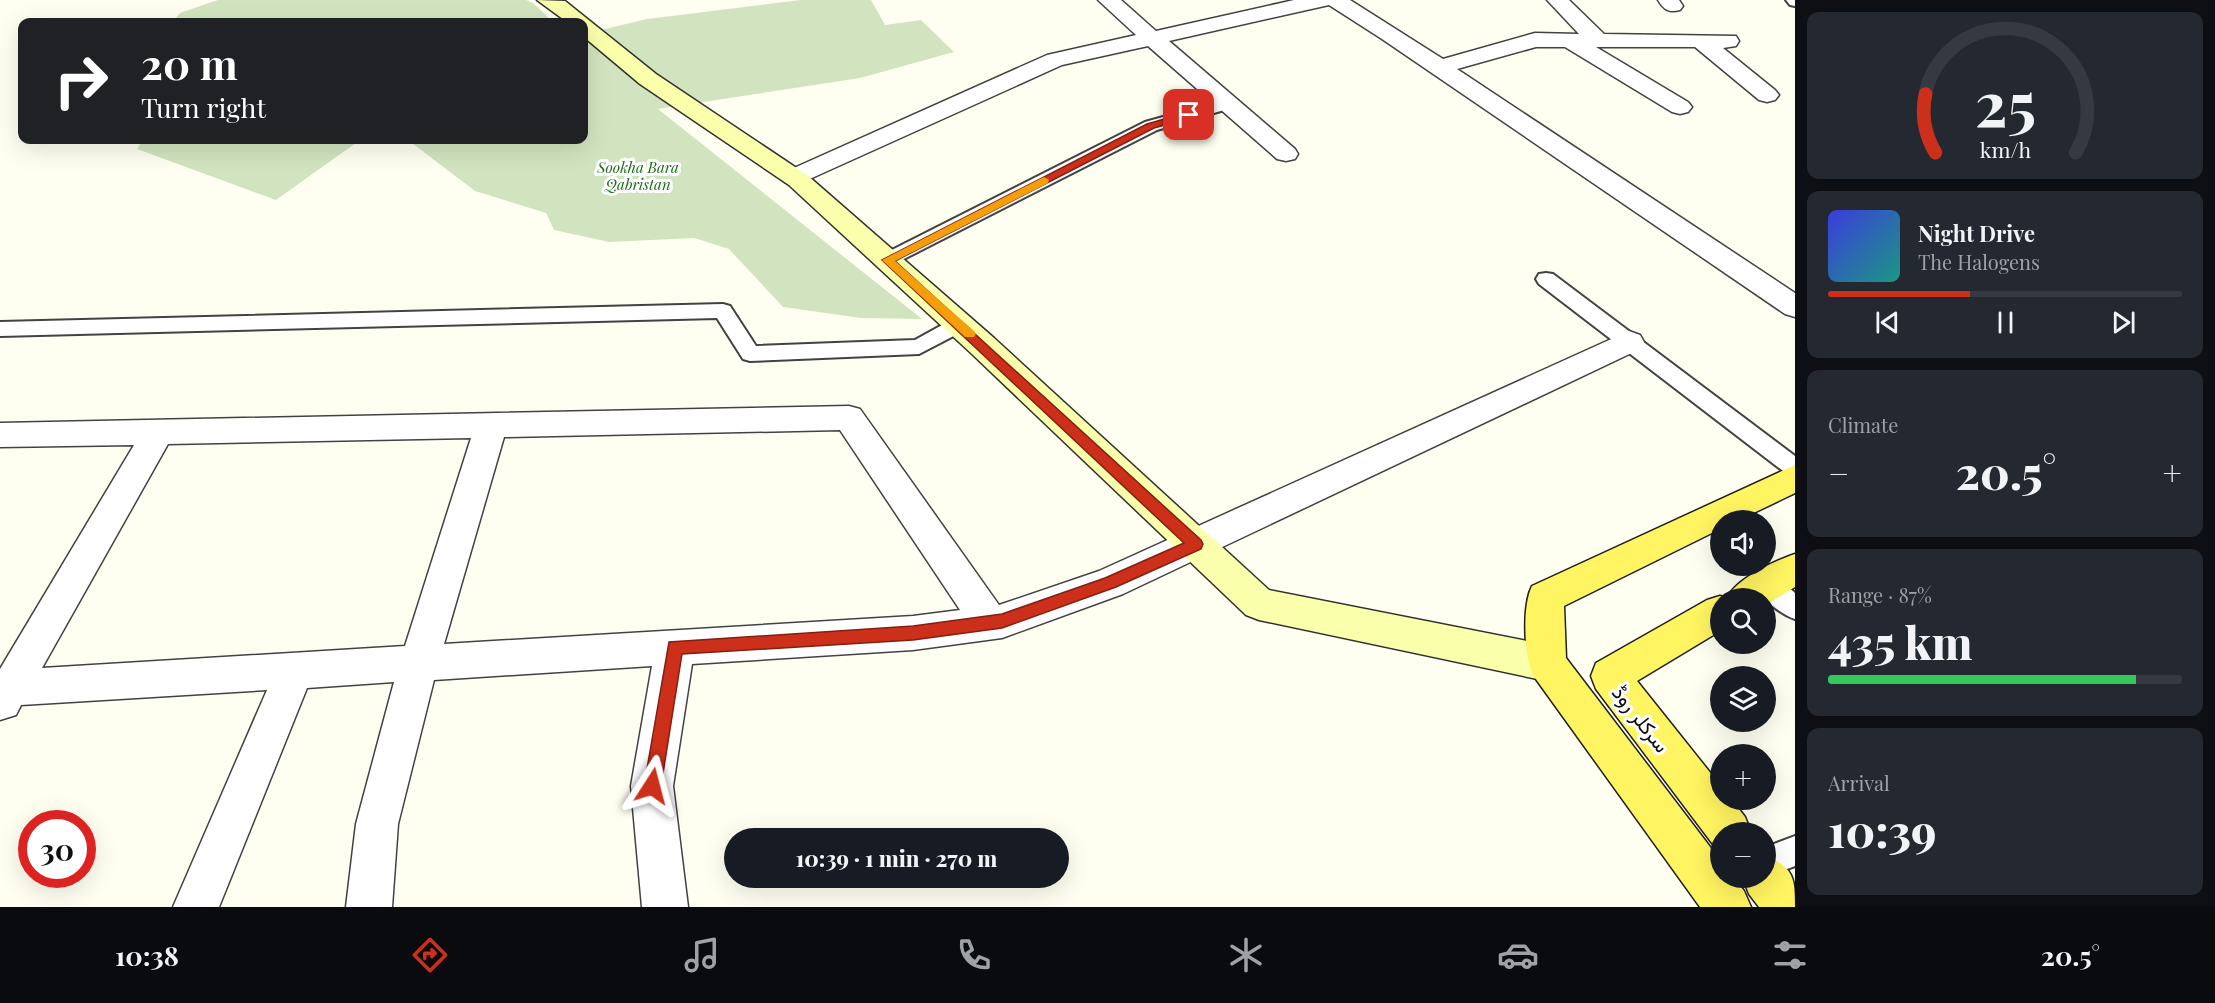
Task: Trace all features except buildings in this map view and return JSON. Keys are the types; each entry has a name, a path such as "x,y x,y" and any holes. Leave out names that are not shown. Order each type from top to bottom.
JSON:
{"main road":[{"path":"547,0 558,5 574,18"},
{"path":"588,29 648,79 794,177 960,324 1259,604 1610,676"},
{"path":"1728,907 1548,663 1545,597 1795,478"},
{"name":"سرکلر روڈ","path":"1710,618 1610,676 1722,822"},
{"path":"1773,888 1787,907"}],"street":[{"path":"1108,0 1286,154"},
{"path":"794,177 1055,60 1322,0"},
{"path":"1336,0 1440,67 1795,307"},
{"path":"1557,0 1598,40"},
{"path":"1440,67 1535,40 1728,41"},
{"path":"1570,40 1680,107"},
{"path":"1701,41 1767,95"},
{"path":"5,697 296,670 913,633 1002,621 1110,583 1629,342"},
{"path":"0,435 849,418 990,623"},
{"path":"369,907 377,824 419,663 491,425"},
{"path":"5,697 158,432"},
{"path":"664,907 652,786 675,647"},
{"path":"196,907 296,670"}],"lane":[{"path":"887,260 1151,126 1228,104"},
{"path":"1546,279 1795,468"},
{"path":"0,329 723,311 750,354 919,347 960,324"},
{"path":"1769,584 1795,608"},
{"path":"1776,858 1795,851"}],"green space":[{"path":"218,0 526,0 533,3 549,18 176,18 180,13"},
{"name":"Sookha Bara Qabristan","path":"800,0 871,0 885,25 921,20 954,52 860,78 658,109 922,319 861,318 783,307 729,249 694,238 609,242 554,230 546,213 475,191 413,144 588,144 588,33 647,19"},
{"path":"140,144 354,144 276,200 137,149"}],"slow traffic":[{"path":"970,334 887,260 1044,180"}],"route":[{"path":"652,786 675,647 913,633 1002,621 1110,583 1195,544 983,346 887,260 1151,126 1189,115"}]}
